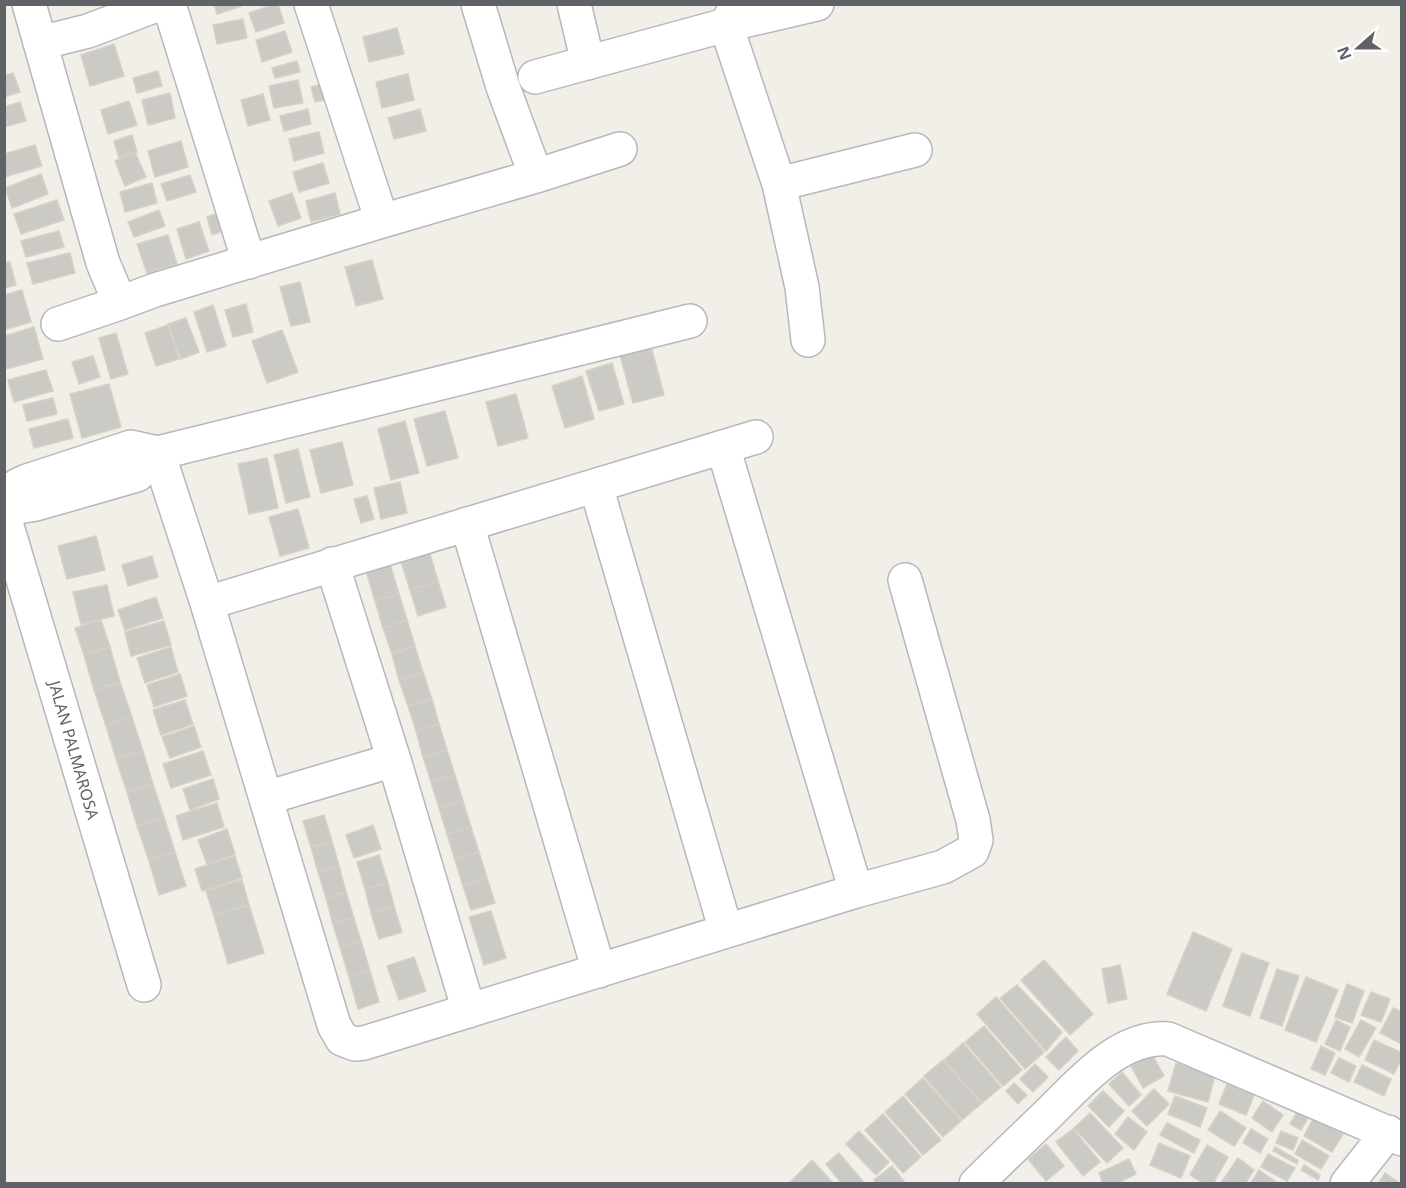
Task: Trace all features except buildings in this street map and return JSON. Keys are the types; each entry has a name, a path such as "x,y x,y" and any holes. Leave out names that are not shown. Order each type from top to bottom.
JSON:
{"street":[{"path":"29,4 103,263 120,303"},
{"path":"40,43 88,31 159,4"},
{"path":"169,4 249,262"},
{"path":"311,4 382,220"},
{"path":"477,4 503,87 536,176"},
{"path":"574,4 588,63"},
{"path":"535,77 588,63 732,15 818,4"},
{"path":"732,15 779,184 802,286 807,340"},
{"path":"58,324 155,290 620,149"},
{"path":"779,184 915,150"},
{"path":"4,497 18,485 27,481 130,447 158,453 690,321"},
{"path":"207,603 756,437"},
{"path":"723,447 856,891"},
{"path":"4,502 24,506 36,504 137,475 158,453"},
{"path":"158,453 207,603 330,1015 342,1039 355,1044 856,891 944,867 972,851 976,840 973,820 905,579"},
{"path":"596,486 726,931"},
{"name":"JALAN PALMAROSA","path":"4,516 144,985"},
{"path":"467,524 599,971"},
{"path":"332,564 394,760 469,1011"},
{"path":"266,798 394,760"},
{"path":"976,1184 1098,1065 1131,1045 1154,1038 1168,1038 1395,1136 1347,1184"}]}
